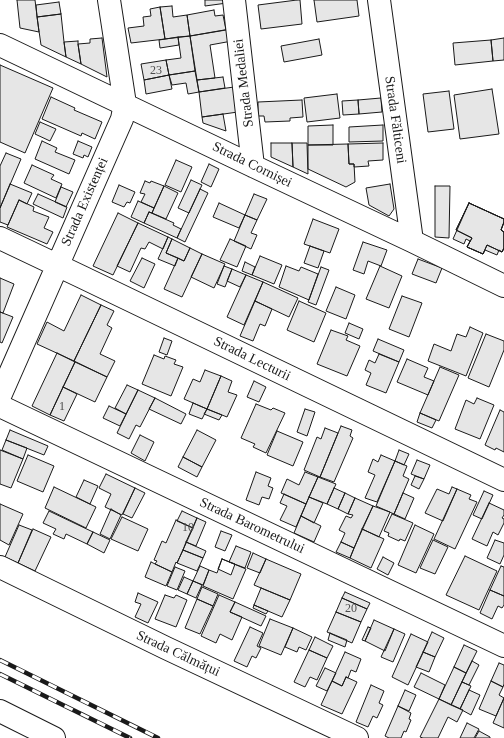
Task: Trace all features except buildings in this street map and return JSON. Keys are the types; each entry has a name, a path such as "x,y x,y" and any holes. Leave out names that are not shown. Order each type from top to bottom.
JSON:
{"street":[{"name":"Strada Existenței","path":"0,396 122,119 125,104 109,0"},
{"name":"Strada Medaliei","path":"234,0 254,166"},
{"name":"Strada Fălticeni","path":"379,0 412,241"},
{"name":"Strada Cornișei","path":"0,45 504,286"},
{"name":"Strada Lecturii","path":"0,238 504,480"},
{"name":"Strada Barometrului","path":"0,406 504,646"},
{"name":"Strada Călmățui","path":"0,567 356,738"},
{"path":"0,711 54,738"}],"railway":[{"path":"0,660 158,738"},
{"path":"0,674 130,738"}]}
